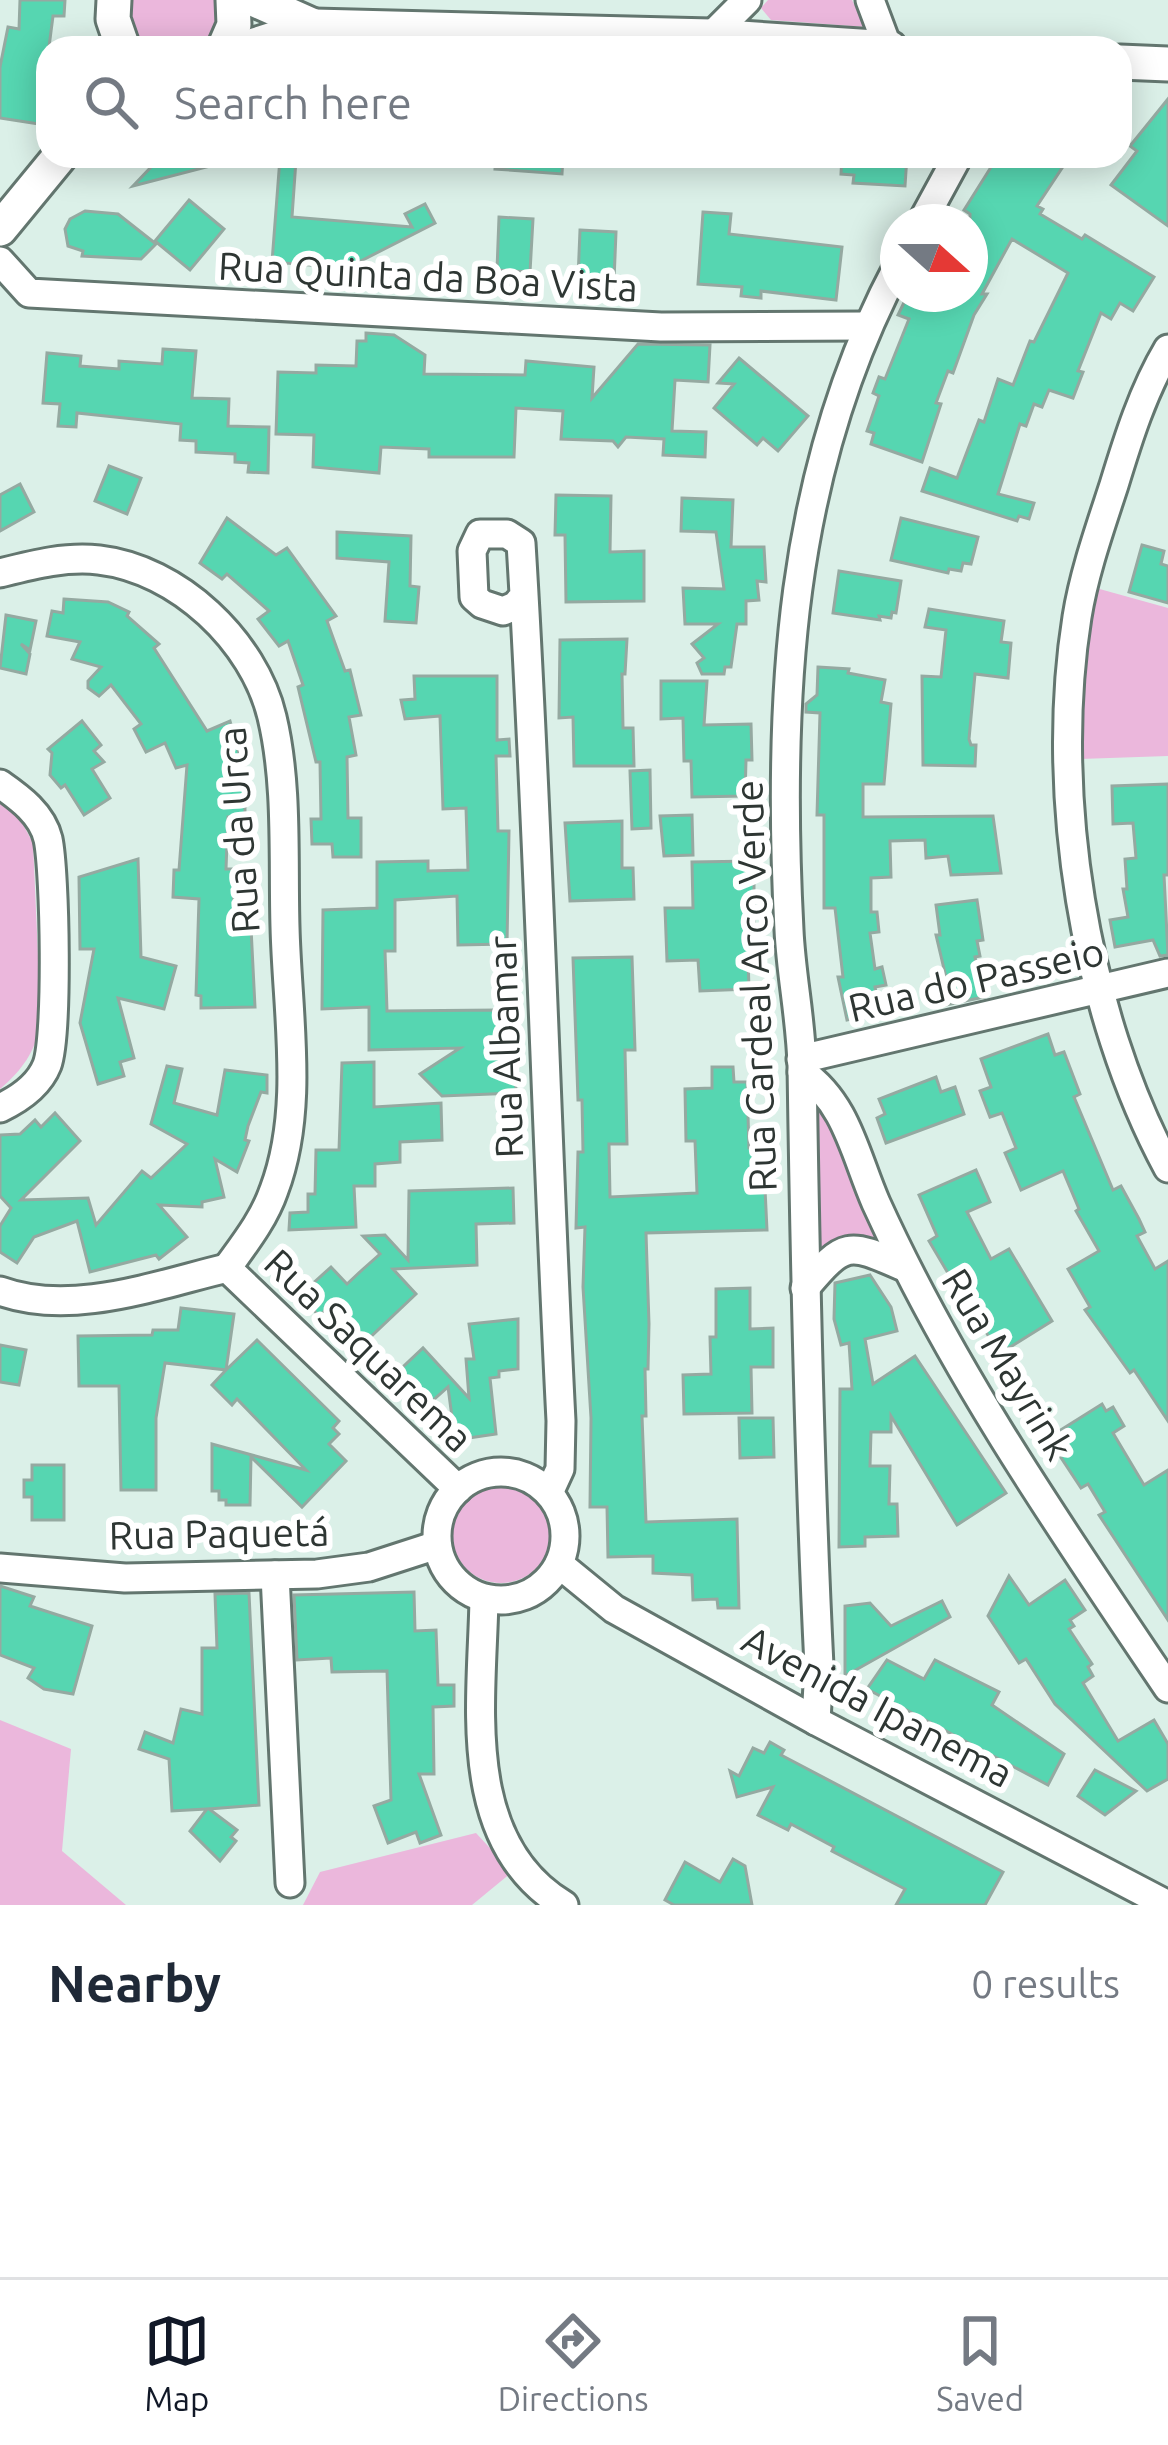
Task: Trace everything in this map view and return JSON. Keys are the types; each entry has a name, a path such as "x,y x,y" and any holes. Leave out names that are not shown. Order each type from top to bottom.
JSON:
{"street":[{"path":"114,0 118,36"},
{"path":"229,36 234,25 233,0"},
{"path":"254,0 314,26"},
{"path":"283,36 314,26 711,36 747,0"},
{"path":"870,0 884,36"},
{"path":"1132,62 1168,64"},
{"path":"0,229 50,168"},
{"path":"932,204 951,168"},
{"name":"Rua Quinta da Boa Vista","path":"0,262 29,293 661,327 866,326"},
{"name":"Rua Cardeal Arco Verde","path":"816,1721 819,1666 802,1065 789,936 784,809 787,673 808,515 834,414 880,300"},
{"path":"1168,349 1126,444 1077,616 1070,782 1078,883 1098,992 1126,1075 1168,1168"},
{"name":"Rua da Urca","path":"0,573 43,562 100,560 158,578 200,606 228,635 254,672 272,715 280,772 292,1112 275,1189 255,1230 227,1268"},
{"name":"Rua Albamar","path":"524,596 561,1421 560,1469 549,1493"},
{"path":"0,784 27,803 48,836 53,965 47,1064 32,1088 0,1108"},
{"name":"Rua do Passeio","path":"802,1065 1168,973"},
{"name":"Rua Mayrink","path":"802,1065 839,1108 906,1268 952,1354 1168,1688"},
{"path":"806,1288 832,1256 845,1250 857,1248 906,1268"},
{"path":"0,1291 54,1303 227,1268"},
{"name":"Rua Saquarema","path":"227,1268 458,1489"},
{"path":"495,1472 534,1480 549,1493 565,1527 559,1564 536,1591 519,1598 484,1598 453,1579 437,1545 441,1514 458,1489 495,1472"},
{"name":"Rua Paquetá","path":"0,1568 125,1578 275,1575 369,1567 437,1545"},
{"name":"Avenida Ipanema","path":"559,1564 614,1609 1168,1905"},
{"path":"275,1575 290,1883"},
{"path":"484,1598 484,1767 492,1818 507,1851 532,1880 564,1905"}],"shaded area":[{"path":"128,0 221,0 211,36 135,36"},
{"path":"768,0 852,0 865,27 771,20 761,8"},
{"path":"1096,588 1168,608 1168,756 1080,759 1085,640"},
{"path":"0,800 19,817 33,843 41,1024 26,1060 0,1089"},
{"path":"813,1090 883,1251 815,1266"},
{"path":"501,1485 520,1489 535,1500 546,1515 550,1534 546,1553 535,1568 520,1579 501,1583 482,1579 467,1568 456,1553 452,1534 456,1515 467,1500 482,1489"},
{"path":"0,1720 71,1749 62,1851 126,1905 0,1905"},
{"path":"476,1833 512,1872 472,1905 303,1905 320,1872"}],"building":[{"path":"20,0 65,0 64,16 53,16 50,36 36,36 36,124 0,118 0,67 8,27 19,29"},
{"path":"1168,99 1168,226 1111,185 1124,168 1132,168 1137,151 1132,144"},
{"path":"150,168 203,168 133,186"},
{"path":"279,168 295,168 292,217 412,227 405,214 425,204 435,223 344,268 272,262"},
{"path":"495,168 562,168 562,174"},
{"path":"841,168 906,168 905,186 853,183 854,175 841,174"},
{"path":"990,168 1062,168 1037,206 1043,209 1040,214 1154,277 1133,311 1120,303 1111,319 1101,313 1078,371 1083,372 1073,398 1049,390 1042,407 1034,404 1026,426 1020,424 998,494 1034,503 1029,519 1019,516 1017,521 922,491 930,468 957,478 998,379 1013,385 1030,341 1034,342 1068,273 1012,239 988,283 988,204 968,204"},
{"path":"189,200 224,229 190,270 155,241"},
{"path":"85,211 118,214 156,244 141,259 82,256 83,251 68,246 65,229 70,219"},
{"path":"703,212 731,214 729,234 842,247 836,300 761,291 761,298 741,296 742,287 698,284"},
{"path":"499,217 533,219 530,272 497,270"},
{"path":"580,230 616,232 614,281 578,279"},
{"path":"976,312 936,403 941,404 922,462 871,444 874,433 867,431 879,396 873,393 879,377 885,379 909,319 898,315"},
{"path":"366,333 394,335 425,355 424,374 525,375 526,361 594,367 592,398 638,344 710,345 708,382 675,380 672,431 706,432 705,457 663,455 664,439 626,437 618,447 613,441 561,439 563,411 516,408 514,457 429,457 429,449 381,447 379,473 313,467 314,435 276,434 278,372 316,373 316,365 356,366 357,341 366,341"},
{"path":"163,349 196,351 192,398 229,399 228,426 269,427 268,473 248,472 249,463 235,462 235,454 196,452 196,441 180,440 181,424 77,413 76,427 58,426 60,404 43,403 47,353 81,356 80,366 119,369 119,361 162,364"},
{"path":"739,358 808,416 778,451 763,438 757,445 714,408 734,384 718,383"},
{"path":"109,466 141,478 127,514 95,501"},
{"path":"20,484 34,512 0,531 0,495"},
{"path":"556,495 611,496 610,552 644,551 644,601 566,602 565,535 555,535"},
{"path":"682,498 733,500 731,547 764,547 766,582 757,581 759,600 746,601 746,624 737,624 731,667 725,667 724,674 702,674 697,663 704,658 692,644 718,624 685,624 683,588 724,589 716,532 681,531"},
{"path":"227,518 276,555 287,548 336,616 327,621 345,671 350,670 361,715 349,717 356,755 347,757 348,818 361,818 361,857 333,857 332,844 312,844 311,819 321,819 320,762 316,762 298,687 303,685 288,641 279,646 258,619 269,611 227,574 222,579 200,563"},
{"path":"901,518 978,537 971,564 963,563 961,571 949,569 948,573 891,560"},
{"path":"337,532 411,536 410,586 419,587 416,623 385,621 389,562 337,558"},
{"path":"1142,545 1164,551 1161,564 1168,566 1168,603 1129,592"},
{"path":"839,571 901,581 896,613 891,618 879,616 880,620 833,613"},
{"path":"64,599 108,602 129,612 127,616 159,644 154,648 207,731 230,721 245,774 245,816 228,817 226,869 233,869 234,908 250,908 255,1007 201,1008 201,996 196,995 199,899 173,897 187,765 176,768 165,743 146,752 134,729 141,724 111,685 99,696 88,688 88,681 101,667 72,659 80,642 47,636 52,611 63,613"},
{"path":"929,609 1004,621 1001,642 1011,643 1008,678 975,674 969,739 976,745 975,766 923,765 922,676 941,677 946,630 925,627"},
{"path":"6,615 36,621 30,650 21,644 30,654 26,674 0,668"},
{"path":"627,639 623,728 633,728 634,766 574,766 573,717 559,718 560,640"},
{"path":"818,667 849,669 848,673 885,680 881,702 891,704 884,784 863,784 863,817 993,816 1001,873 951,875 948,856 926,858 925,840 890,841 891,877 871,878 871,912 877,912 879,932 870,933 875,969 882,967 886,985 875,987 880,1013 847,1020 838,977 843,977 835,908 824,908 824,815 817,815 820,713 806,712 806,704 817,695"},
{"path":"414,676 497,676 497,740 509,739 510,756 496,756 498,831 509,831 507,944 458,945 457,896 395,900 395,951 385,951 387,1011 497,1010 497,1024 508,1024 516,1093 442,1096 420,1074 460,1048 369,1050 369,1007 322,1009 323,910 377,908 377,862 428,861 428,871 468,870 466,808 443,809 440,716 405,719 401,700 415,699"},
{"path":"661,681 707,681 704,725 751,724 752,760 746,760 745,796 692,797 691,761 684,761 683,718 661,719"},
{"path":"82,721 101,745 94,751 104,762 92,769 110,798 84,815 65,785 61,788 50,775 52,753 48,749"},
{"path":"650,770 651,828 632,829 630,771"},
{"path":"1168,784 1168,875 1164,875 1168,955 1160,956 1153,940 1115,947 1110,920 1128,917 1125,859 1136,858 1133,823 1113,824 1112,786"},
{"path":"692,815 693,855 664,856 660,816"},
{"path":"622,821 622,868 633,868 634,899 570,901 565,823"},
{"path":"138,859 141,957 176,966 164,1009 118,998 134,1058 120,1062 124,1076 98,1084 80,1023 94,949 80,949 79,877"},
{"path":"754,861 754,958 748,958 749,989 700,991 698,960 667,961 665,908 693,908 692,862"},
{"path":"977,900 983,940 977,941 980,956 975,957 984,997 946,1005 942,988 948,986 936,935 940,935 936,905"},
{"path":"632,957 635,1050 625,1050 627,1144 609,1144 610,1197 697,1193 695,1141 686,1141 685,1089 712,1088 712,1067 733,1067 734,1082 747,1082 749,1148 763,1148 767,1230 646,1233 649,1324 646,1416 642,1416 646,1522 737,1519 739,1608 718,1608 717,1599 693,1600 692,1575 653,1573 653,1556 608,1557 607,1507 590,1507 585,1227 576,1228 578,1152 583,1152 573,958"},
{"path":"1048,1034 1055,1055 1064,1052 1080,1094 1074,1097 1113,1190 1121,1186 1145,1232 1137,1236 1155,1269 1168,1261 1168,1421 1085,1310 1090,1307 1068,1269 1099,1251 1076,1211 1063,1171 1021,1190 1005,1153 1016,1148 1002,1113 990,1117 980,1091 991,1087 981,1059"},
{"path":"374,1062 374,1107 441,1103 442,1140 400,1142 400,1162 375,1164 375,1186 354,1186 356,1227 289,1230 290,1213 308,1212 308,1194 315,1194 316,1150 339,1150 342,1063"},
{"path":"167,1066 182,1069 174,1103 217,1115 225,1070 267,1075 267,1093 261,1092 248,1126 245,1140 249,1141 237,1172 215,1159 224,1197 202,1202 202,1207 159,1205 187,1237 159,1259 156,1255 90,1272 77,1221 34,1237 17,1263 0,1252 0,1226 11,1208 0,1196 0,1135 20,1134 35,1120 41,1127 55,1113 80,1141 21,1200 88,1198 96,1225 142,1171 151,1178 187,1144 151,1124"},
{"path":"936,1077 941,1092 955,1087 964,1114 886,1143 877,1118 885,1114 879,1099"},
{"path":"976,1170 990,1202 967,1212 991,1259 1009,1249 1052,1321 999,1354 976,1315 984,1309 971,1312 929,1241 937,1236 919,1195"},
{"path":"513,1188 514,1223 476,1224 477,1265 393,1269 416,1294 363,1344 329,1307 319,1316 300,1295 331,1267 347,1284 380,1254 363,1236 385,1235 408,1260 409,1191"},
{"path":"870,1275 891,1307 897,1331 865,1339 873,1384 915,1356 1006,1493 957,1525 891,1416 891,1432 871,1432 870,1466 890,1466 889,1504 897,1504 898,1536 865,1537 865,1546 839,1547 840,1389 852,1389 849,1343 841,1345 834,1319 835,1283"},
{"path":"750,1288 750,1329 773,1328 773,1367 751,1367 752,1413 684,1414 683,1375 711,1374 716,1289"},
{"path":"181,1308 234,1314 226,1370 165,1363 156,1418 156,1490 121,1490 119,1386 79,1386 78,1336 178,1330"},
{"path":"518,1319 518,1369 499,1371 499,1377 490,1378 496,1434 455,1440 448,1387 421,1411 389,1380 423,1348 469,1398 466,1359 474,1359 469,1324"},
{"path":"257,1340 339,1421 333,1428 339,1434 329,1444 346,1461 302,1507 251,1457 250,1505 226,1505 226,1500 219,1500 219,1491 212,1491 212,1444 306,1470 237,1399 232,1405 212,1385"},
{"path":"0,1345 26,1350 19,1385 0,1382"},
{"path":"1102,1404 1106,1411 1113,1407 1124,1426 1113,1433 1144,1485 1168,1470 1168,1620 1099,1515 1105,1512 1088,1484 1081,1488 1048,1438"},
{"path":"739,1418 773,1418 774,1457 740,1458"},
{"path":"32,1465 64,1465 64,1520 32,1520 32,1497 24,1497 24,1480 32,1480"},
{"path":"1009,1576 1029,1605 1065,1580 1085,1610 1070,1620 1074,1626 1069,1629 1092,1664 1088,1667 1093,1676 1083,1683 1118,1741 1154,1720 1168,1744 1168,1779 1147,1791 1055,1704 1026,1659 1019,1663 988,1616"},
{"path":"0,1586 34,1597 30,1606 92,1626 73,1694 44,1689 28,1678 34,1668 0,1655"},
{"path":"414,1592 415,1631 436,1630 438,1685 454,1685 454,1706 433,1707 434,1774 419,1774 441,1835 420,1843 416,1832 388,1843 374,1806 391,1800 387,1671 332,1672 331,1658 297,1660 294,1595"},
{"path":"249,1593 259,1805 209,1809 237,1830 231,1837 236,1841 220,1861 190,1831 207,1809 172,1811 169,1759 139,1749 145,1732 173,1743 181,1709 202,1714 202,1648 217,1648 215,1594"},
{"path":"942,1601 950,1617 845,1676 845,1606 870,1603 891,1626"},
{"path":"887,1660 924,1679 935,1660 999,1692 992,1705 1064,1754 1048,1785 867,1689"},
{"path":"770,1742 784,1750 781,1755 1003,1872 985,1905 896,1905 905,1889 791,1824 788,1830 758,1815 773,1787 737,1797 730,1771 739,1776 753,1748 764,1753"},
{"path":"1095,1770 1136,1791 1105,1815 1078,1796"},
{"path":"733,1859 745,1866 752,1905 674,1905 665,1900 685,1862 720,1882"}]}
